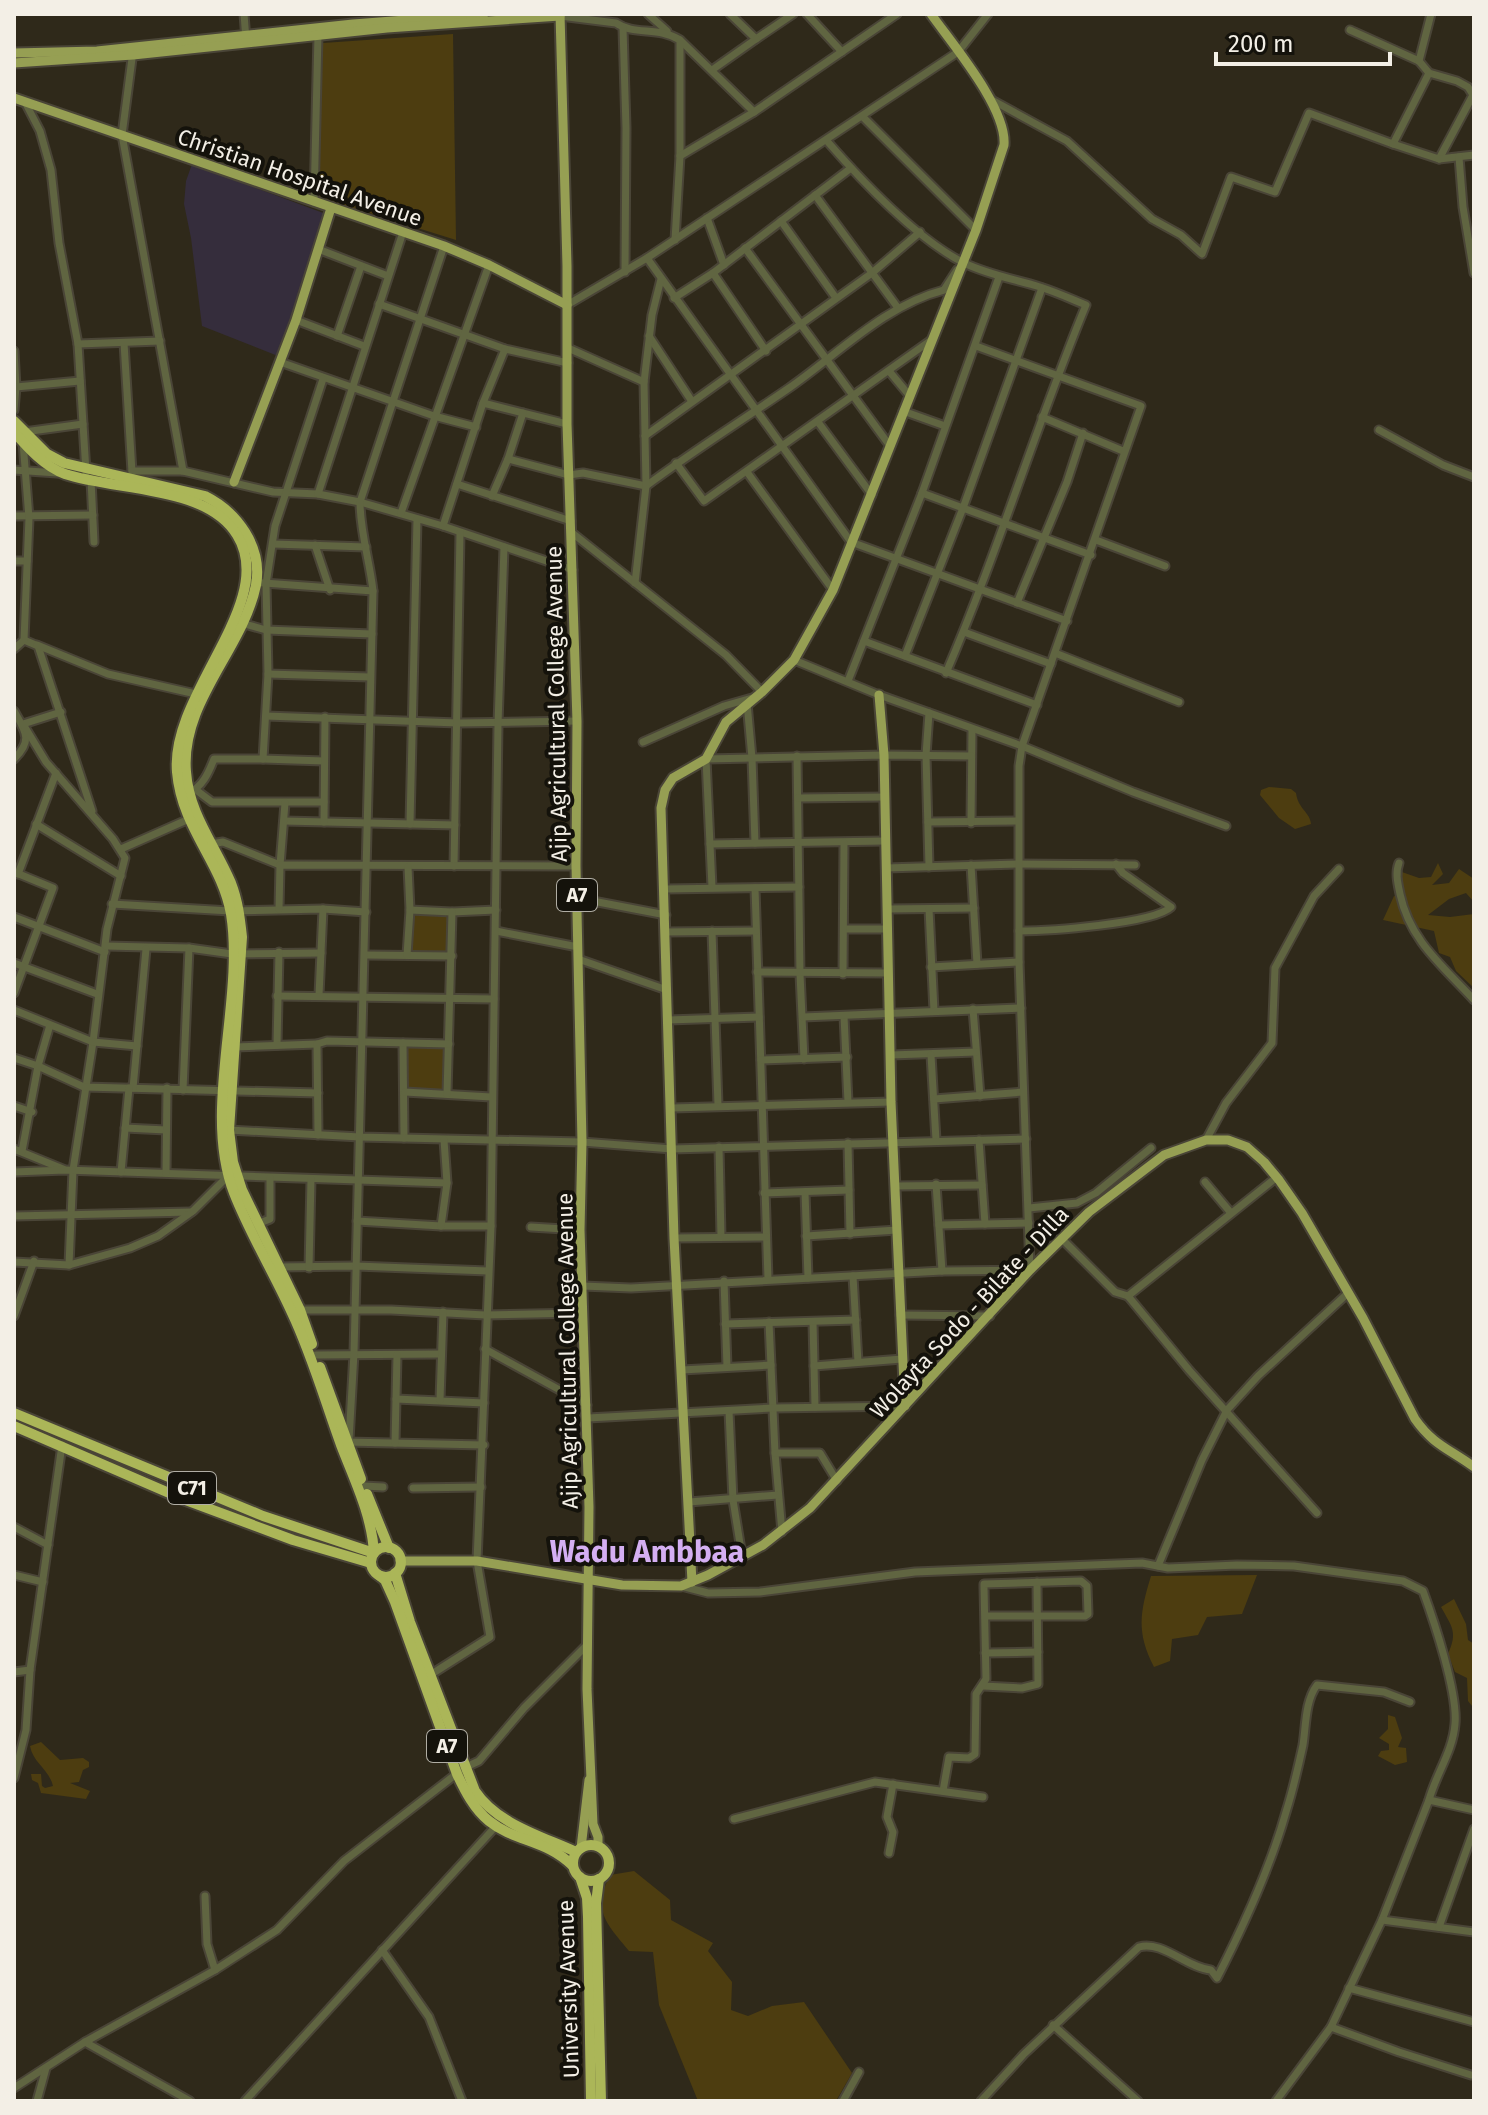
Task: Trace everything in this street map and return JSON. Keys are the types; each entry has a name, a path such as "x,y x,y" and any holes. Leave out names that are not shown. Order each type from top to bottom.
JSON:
{"highway":[{"name":"A7","path":"14,421 20,436 41,460 64,473 201,504 215,511 242,544 257,583"},
{"name":"A7","path":"20,436 87,476 132,476 205,496 230,512 251,543 257,583 198,710 185,755 195,814 232,885 235,910 235,1047 222,1140 233,1176 300,1310 316,1355 371,1527 374,1571 385,1580 428,1677"},
{"name":"A7","path":"235,910 189,819 179,786 177,748 183,722 196,694 241,603 257,583"},
{"name":"A7","path":"236,954 228,1092 234,1194 294,1316 389,1548 397,1553 400,1561"},
{"name":"C71","path":"14,1413 63,1440"},
{"name":"C71","path":"14,1426 63,1440 372,1558"},
{"path":"372,1558 381,1548 389,1548"},
{"path":"380,1576 395,1573 400,1561"},
{"name":"A7","path":"395,1573 460,1771 478,1810 496,1826 560,1853 580,1877"},
{"name":"A7","path":"460,1771 493,1812 579,1850 573,1866"},
{"name":"A7","path":"598,1846 609,1862 599,1879"},
{"path":"579,1850 598,1846"},
{"path":"580,1877 599,1879"},
{"name":"University Avenue","path":"580,1877 587,1898 596,2097"},
{"name":"University Avenue","path":"596,2097 596,1913 599,1879"}],"main road":[{"path":"246,38 318,35 484,14"},
{"path":"692,1582 674,1238 661,808 665,790 673,778 706,759 726,722 794,660 833,590 976,230 1004,145 1003,124 990,99 931,14"},
{"path":"14,63 476,17 560,15"},
{"name":"Ajip Agricultural College Avenue","path":"560,15 567,424 577,721 576,866 582,1142 580,1230 588,1418 587,1689 590,1776"},
{"path":"14,53 133,51"},
{"name":"Christian Hospital Avenue","path":"14,98 444,246 567,305"},
{"path":"234,482 296,320 331,208"},
{"path":"879,695 884,755 891,1102 905,1406"},
{"path":"1206,1140 1219,1138 1247,1147 1277,1177 1302,1213 1425,1433 1440,1447 1474,1467"},
{"name":"Wolayta Sodo - Bilate - Dilla","path":"400,1561 477,1561 622,1585 681,1586 742,1556 782,1532 837,1481 1030,1270 1089,1212 1145,1168 1180,1148 1206,1140"},
{"name":"A7","path":"590,1776 593,1824 598,1846"},
{"name":"A7","path":"579,1850 590,1776"}],"street":[{"path":"244,14 246,38"},
{"path":"621,14 626,128 625,272"},
{"path":"648,14 680,40 754,112"},
{"path":"730,14 756,39"},
{"path":"712,70 793,14"},
{"path":"807,14 842,52"},
{"path":"680,156 754,112 897,14"},
{"path":"567,305 675,240 958,52 988,14"},
{"path":"1419,61 1431,14"},
{"path":"560,15 667,32"},
{"path":"1350,30 1419,61 1429,73 1468,87 1473,95 1439,159"},
{"path":"314,202 318,35"},
{"path":"675,240 680,156 680,40"},
{"path":"133,51 122,135 183,471"},
{"path":"1393,144 1429,73"},
{"path":"990,99 1067,141 1152,219 1181,235 1202,254 1231,177 1275,192 1309,113 1439,159 1474,155"},
{"path":"25,102 40,131 51,170 59,243 78,344 94,542"},
{"path":"863,117 976,230"},
{"path":"827,141 851,168 920,232 962,262 1086,305 946,673"},
{"path":"1459,157 1463,207 1474,273"},
{"path":"674,298 724,265 851,168"},
{"path":"815,195 898,308"},
{"path":"707,218 724,265"},
{"path":"781,221 836,298"},
{"path":"318,494 403,232"},
{"path":"645,436 691,400 766,351 799,323 872,273 920,232"},
{"path":"444,246 360,502 373,591 354,1353 345,1443 484,1445"},
{"path":"745,248 890,446"},
{"path":"318,249 388,276"},
{"path":"647,258 851,542 1067,621"},
{"path":"508,459 569,475 583,473 646,486 898,308 919,296 944,290 962,262"},
{"path":"401,513 489,265"},
{"path":"337,336 361,266"},
{"path":"713,273 766,351"},
{"path":"848,681 922,493 999,277"},
{"path":"635,583 646,486 644,382 649,336 661,279"},
{"path":"905,656 963,508 1042,288"},
{"path":"379,304 505,349 568,363"},
{"path":"296,320 364,346"},
{"path":"649,336 691,400"},
{"path":"78,344 160,341"},
{"path":"676,463 704,501 930,341"},
{"path":"124,343 132,476 183,471 273,492 318,494 360,502 573,570"},
{"path":"583,1286 631,1288 942,1271 1030,1270 1019,962 1019,766 1022,746 1141,406 976,346"},
{"path":"568,348 644,382"},
{"path":"443,526 483,403 505,349"},
{"path":"14,351 14,410"},
{"path":"280,362 434,416 476,427"},
{"path":"889,371 909,395"},
{"path":"263,759 268,674 266,630 257,583 273,544 285,492 323,379"},
{"path":"16,387 80,381"},
{"path":"483,403 567,424"},
{"path":"903,411 945,426"},
{"path":"492,496 523,413"},
{"path":"1042,417 1123,451"},
{"path":"818,422 872,495"},
{"path":"14,649 24,640 29,518 20,436 83,424"},
{"path":"1379,430 1443,465 1474,477"},
{"path":"1017,603 1067,482 1083,433"},
{"path":"14,470 64,473"},
{"path":"747,472 833,590"},
{"path":"457,484 571,526 635,583 726,655 755,698 752,758 755,843"},
{"path":"922,493 1091,555"},
{"path":"14,516 93,515"},
{"path":"410,824 417,519"},
{"path":"454,866 460,533"},
{"path":"1096,540 1165,566"},
{"path":"273,544 366,547"},
{"path":"315,545 330,590"},
{"path":"428,1677 490,1637 477,1561 491,1226 498,724 504,547"},
{"path":"14,561 27,561"},
{"path":"257,583 373,591"},
{"path":"14,605 26,606"},
{"path":"241,623 266,630 372,634"},
{"path":"964,632 1051,664"},
{"path":"24,640 108,674 196,694"},
{"path":"24,640 38,646 94,816"},
{"path":"864,641 1037,705"},
{"path":"1055,653 1179,702"},
{"path":"794,660 1226,826"},
{"path":"268,674 370,677"},
{"path":"643,742 724,706 755,698"},
{"path":"23,724 61,712"},
{"path":"14,713 56,773 121,849 125,858 112,904 97,994 93,1042 69,1170 69,1265"},
{"path":"929,713 926,755 929,867"},
{"path":"266,716 498,724 577,721"},
{"path":"324,822 325,717"},
{"path":"14,759 26,747 23,724"},
{"path":"971,823 972,729"},
{"path":"797,756 804,1059"},
{"path":"712,887 706,759 971,756"},
{"path":"324,761 214,759 192,791 212,802 324,802"},
{"path":"14,993 53,888 16,873 56,773"},
{"path":"798,798 885,797"},
{"path":"279,909 285,803"},
{"path":"121,849 189,819"},
{"path":"284,821 455,825"},
{"path":"928,822 1017,821"},
{"path":"36,824 121,876"},
{"path":"710,844 885,841"},
{"path":"210,844 223,842 280,865 576,866"},
{"path":"843,974 844,843"},
{"path":"1399,863 1396,869 1398,885 1411,928 1425,948 1474,1000"},
{"path":"886,868 1017,864 1135,865"},
{"path":"1019,931 1067,929 1147,917 1166,912 1171,907 1123,873 1116,864"},
{"path":"971,865 977,964"},
{"path":"407,955 410,910 408,867"},
{"path":"1206,1140 1226,1103 1272,1043 1275,968 1314,896 1339,869"},
{"path":"665,889 799,887"},
{"path":"755,888 768,1279"},
{"path":"577,898 666,915"},
{"path":"112,904 366,912"},
{"path":"887,909 974,908"},
{"path":"319,995 323,909"},
{"path":"929,909 934,1011"},
{"path":"410,910 496,910"},
{"path":"447,1094 452,912"},
{"path":"14,917 106,949 189,948 236,954 321,953"},
{"path":"844,929 888,929"},
{"path":"496,931 578,947"},
{"path":"712,931 718,1105"},
{"path":"665,932 756,931"},
{"path":"183,1090 189,948"},
{"path":"121,1172 146,949"},
{"path":"277,1045 279,952"},
{"path":"366,955 452,956"},
{"path":"578,959 667,990"},
{"path":"931,967 1019,962"},
{"path":"14,963 97,994"},
{"path":"757,972 888,973"},
{"path":"277,996 494,999"},
{"path":"803,1017 1021,1008"},
{"path":"973,1009 980,1096"},
{"path":"14,1010 93,1042 137,1046"},
{"path":"844,1016 848,1102"},
{"path":"668,1020 759,1017"},
{"path":"50,1025 38,1066 32,1112 18,1150 69,1170"},
{"path":"235,1047 327,1041 449,1044"},
{"path":"403,1043 404,1138"},
{"path":"317,1044 318,1135"},
{"path":"891,1055 976,1052"},
{"path":"931,1055 936,1140"},
{"path":"761,1060 847,1057"},
{"path":"14,1058 84,1087 318,1093"},
{"path":"166,1173 167,1088"},
{"path":"405,1092 491,1097"},
{"path":"934,1099 1023,1092"},
{"path":"672,1108 762,1103 891,1102"},
{"path":"14,1106 32,1112"},
{"path":"125,1128 166,1130"},
{"path":"229,1130 492,1142 582,1142 672,1149 1026,1139"},
{"path":"441,1226 447,1183 444,1140"},
{"path":"979,1140 985,1224"},
{"path":"848,1143 850,1234"},
{"path":"719,1147 721,1237"},
{"path":"1029,1208 1077,1203 1096,1193 1151,1148"},
{"path":"14,1172 69,1170 447,1183"},
{"path":"14,1262 69,1265 130,1248 158,1236 233,1176"},
{"path":"1128,1296 1277,1177"},
{"path":"257,1224 270,1219 270,1178"},
{"path":"309,1268 311,1179"},
{"path":"1205,1182 1231,1213"},
{"path":"936,1184 942,1271"},
{"path":"895,1186 982,1185"},
{"path":"764,1193 849,1190"},
{"path":"805,1192 808,1278"},
{"path":"14,1216 193,1211"},
{"path":"357,1221 491,1226"},
{"path":"939,1225 1029,1223"},
{"path":"531,1227 580,1230"},
{"path":"806,1236 897,1230"},
{"path":"674,1238 766,1237"},
{"path":"1061,1238 1115,1292 1128,1296 1189,1370 1317,1513"},
{"path":"14,1316 34,1261"},
{"path":"278,1267 356,1266 488,1271"},
{"path":"853,1276 858,1362"},
{"path":"724,1281 727,1367"},
{"path":"1158,1566 1196,1473 1227,1410 1258,1376 1348,1293"},
{"path":"300,1310 485,1315 583,1313"},
{"path":"440,1400 443,1312"},
{"path":"900,1315 990,1316"},
{"path":"725,1324 856,1320"},
{"path":"769,1322 782,1532"},
{"path":"813,1322 815,1407"},
{"path":"485,1349 587,1405"},
{"path":"316,1355 441,1354"},
{"path":"395,1443 397,1355"},
{"path":"814,1366 902,1359"},
{"path":"682,1370 771,1365"},
{"path":"396,1399 484,1403"},
{"path":"588,1418 773,1408 905,1406"},
{"path":"729,1411 733,1500 742,1556"},
{"path":"14,1778 26,1730 30,1670 63,1440"},
{"path":"775,1453 820,1453 837,1481"},
{"path":"364,1486 383,1487"},
{"path":"413,1488 481,1487"},
{"path":"689,1502 778,1495"},
{"path":"14,1527 48,1545"},
{"path":"681,1586 708,1593 760,1592 915,1572 1142,1563 1190,1568 1294,1566 1403,1581 1423,1591 1436,1625 1455,1718 1450,1749 1435,1780 1382,1920 1331,2027 1276,2101"},
{"path":"14,1575 43,1582"},
{"path":"983,1686 1022,1688 1039,1683 1037,1582"},
{"path":"943,1791 949,1757 969,1758 975,1754 976,1694 986,1679 985,1653 985,1616 985,1584 1084,1582 1087,1586 1085,1616 985,1616"},
{"path":"14,2088 85,2042 215,1970 277,1930 344,1861 460,1771 479,1761 524,1708 588,1644"},
{"path":"985,1653 1038,1652"},
{"path":"14,1672 30,1670"},
{"path":"981,2101 1053,2025 1135,1949 1143,1945 1152,1947 1200,1969 1211,1970 1217,1978 1239,1938 1249,1906 1273,1856 1295,1782 1317,1685 1384,1692 1410,1702"},
{"path":"734,1819 865,1783 983,1797"},
{"path":"889,1853 893,1832 887,1817 893,1784"},
{"path":"1429,1800 1474,1810"},
{"path":"245,2101 496,1826"},
{"path":"1439,1927 1474,1829"},
{"path":"205,1896 207,1944 215,1970"},
{"path":"1382,1920 1474,1932"},
{"path":"382,1950 429,2017 462,2101"},
{"path":"1349,1988 1474,2022"},
{"path":"1053,2025 1138,2101"},
{"path":"1331,2027 1471,2075"},
{"path":"85,2042 179,2098 190,2101"},
{"path":"37,2101 46,2068"},
{"path":"843,2101 859,2072"},
{"path":"580,2101 596,2097"}],"shaded area":[{"path":"453,34 456,240 318,197 323,43"},
{"path":"192,164 326,214 297,309 278,356 202,326 184,204 186,181"},
{"path":"1269,787 1291,789 1296,793 1311,824 1295,829 1279,818 1260,795 1261,790"},
{"path":"1438,863 1443,874 1432,885 1449,883 1459,869 1474,879 1474,902 1466,893 1449,899 1428,915 1450,917 1474,914 1474,988 1456,971 1450,957 1439,953 1434,931 1383,920 1394,896 1406,898 1399,871 1419,878 1431,877"},
{"path":"413,915 447,916 447,952 411,951"},
{"path":"405,1045 444,1047 443,1091 406,1089"},
{"path":"1257,1575 1242,1614 1207,1617 1198,1635 1172,1639 1170,1661 1154,1667 1142,1632 1144,1600 1151,1576"},
{"path":"1454,1599 1466,1624 1468,1640 1474,1644 1472,1706 1468,1701 1467,1678 1455,1672 1448,1654 1453,1640 1452,1630 1441,1607"},
{"path":"1388,1715 1395,1717 1402,1738 1398,1747 1406,1748 1407,1762 1395,1765 1378,1756 1381,1751 1389,1750 1389,1744 1379,1738 1388,1729"},
{"path":"41,1742 60,1760 83,1758 89,1762 79,1782 70,1783 90,1791 86,1799 41,1793 31,1774 41,1774 45,1788 53,1786 30,1746"},
{"path":"634,1871 670,1900 671,1920 713,1943 708,1951 732,1982 731,2010 748,2016 772,2006 804,2002 852,2073 836,2101 698,2101 659,2005 653,1952 629,1951 604,1916 602,1898 610,1875"}],"district":[{"name":"Wadu Ambbaa","path":"647,1552"}]}
